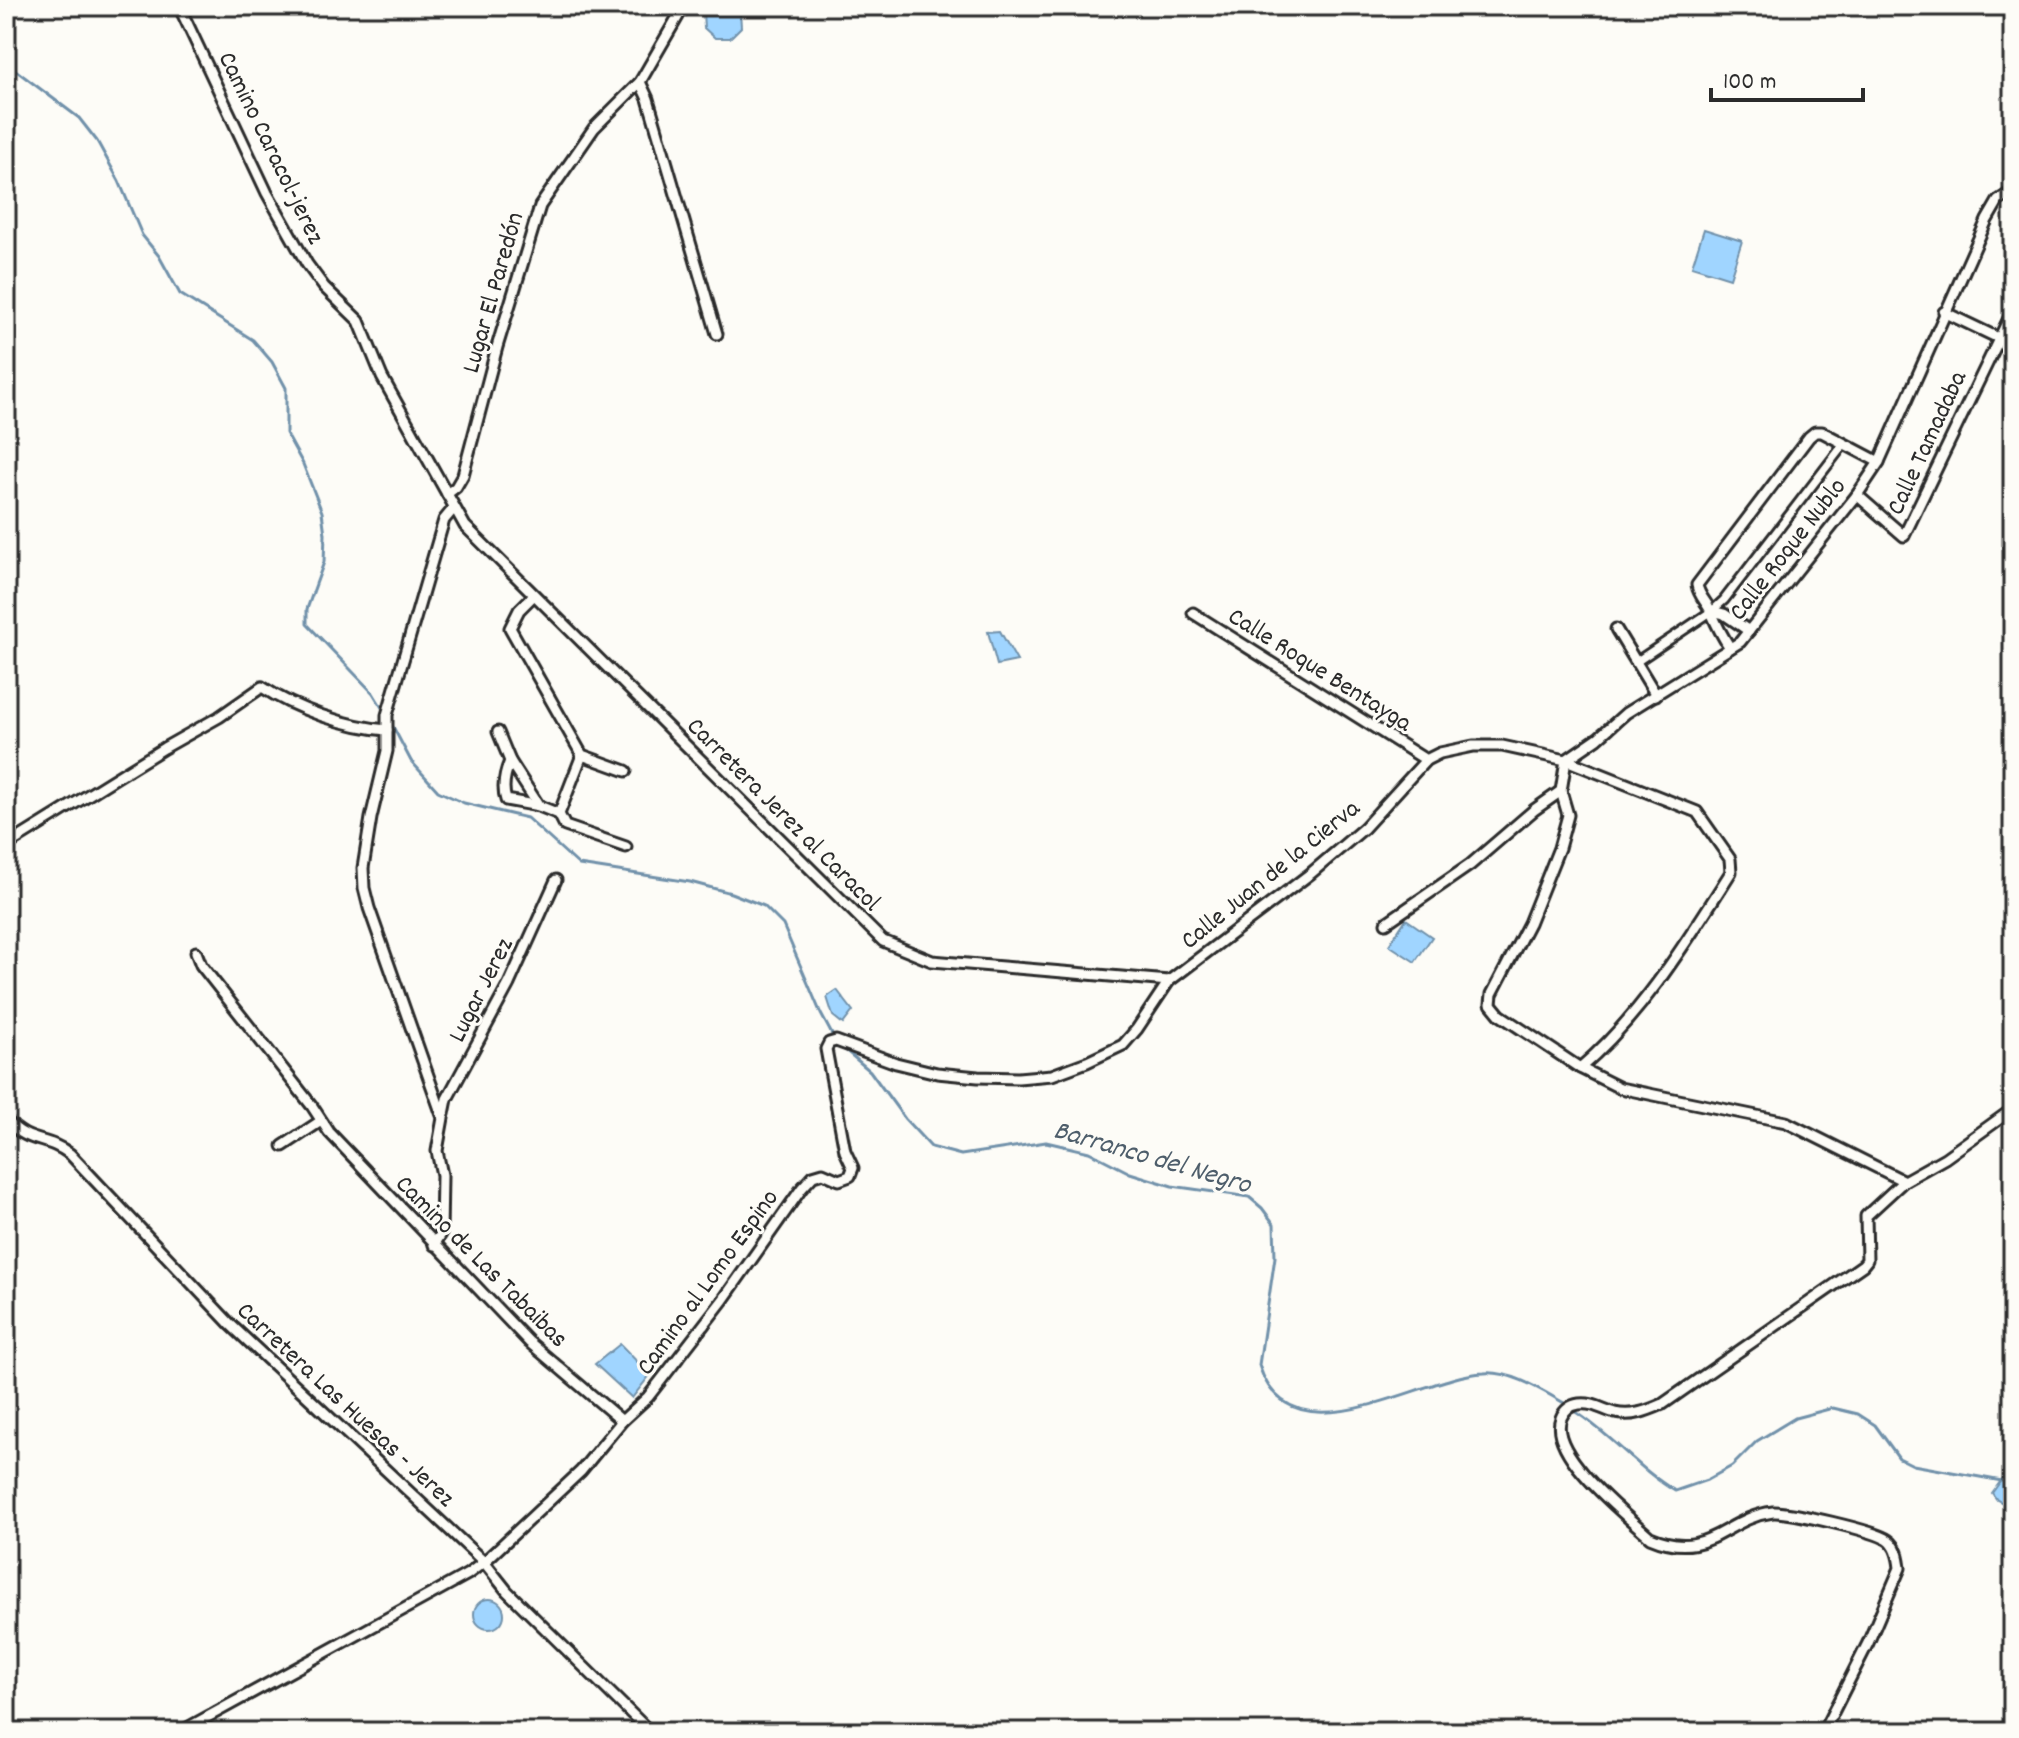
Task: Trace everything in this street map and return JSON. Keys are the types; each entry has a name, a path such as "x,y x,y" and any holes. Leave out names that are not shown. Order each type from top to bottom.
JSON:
{"street":[{"name":"Camino Caracol-jerez","path":"179,6 267,193 307,264 324,287 359,321 382,377 454,508"},
{"name":"Lugar El Paredón","path":"447,494 463,475 497,347 540,206 594,128 640,82 684,6"},
{"path":"640,82 648,99 717,334"},
{"name":"Calle Roque Nublo","path":"1566,760 1598,738 1626,713 1730,648 1749,631 1857,495 1879,462 1987,220 1998,201 2013,191"},
{"name":"Calle Tamadaba","path":"1857,495 1904,536 2013,310"},
{"path":"1944,312 2013,345"},
{"path":"1730,648 1714,622 1712,611 1699,594 1697,585 1809,437 1815,432 1822,432 1879,462"},
{"path":"1636,662 1724,600 1844,444"},
{"path":"434,1245 441,1234 442,1190 437,1151 443,1118 364,888 363,868 387,751 387,715 444,520 454,508"},
{"name":"Carretera Jerez al Caracol","path":"454,508 465,526 533,596 883,941 932,961 1169,981"},
{"path":"533,596 519,610 510,628 582,755 626,771"},
{"path":"1712,611 1724,614 1749,631"},
{"name":"Calle Roque Bentayga","path":"1193,613 1426,760"},
{"path":"1616,629 1656,695"},
{"path":"6,846 219,717 262,687 280,699 367,730 387,730"},
{"path":"498,732 510,761 539,806"},
{"name":"Calle Juan de la Cierva","path":"1169,981 1310,874 1364,828 1426,760 1440,753 1473,746 1502,746 1566,760 1697,812 1730,859 1731,872 1683,946 1608,1044 1580,1068"},
{"path":"559,814 582,755"},
{"path":"1566,760 1561,791 1568,815 1559,848 1529,923 1492,994 1491,1004 1500,1015 1580,1068 1620,1088 1786,1122 1904,1181"},
{"path":"510,761 506,771 506,800 539,806 559,814 565,826 626,847"},
{"path":"1386,923 1470,865 1561,791"},
{"name":"Lugar Jerez","path":"443,1118 447,1099 509,984 556,880"},
{"name":"Camino de Las Tabaibas","path":"196,952 201,965 329,1132 529,1342 622,1421"},
{"name":"Camino al Lomo Espino","path":"180,1732 484,1562 581,1471 622,1421 648,1397 714,1312 807,1182 823,1173 839,1180 850,1176 853,1168 845,1151 826,1049 829,1043 836,1041 896,1063 937,1073 1018,1078 1052,1075 1123,1045 1169,981"},
{"path":"1823,1732 1868,1643 1900,1568 1899,1558 1889,1540 1855,1529 1775,1512 1751,1519 1710,1540 1692,1544 1665,1543 1650,1537 1578,1468 1563,1439 1559,1421 1564,1411 1579,1404 1593,1404 1614,1413 1643,1413 1675,1396 1863,1265 1867,1260 1866,1216 1904,1181 1945,1158 2013,1109"},
{"name":"Carretera Las Huesas - Jerez","path":"6,1120 18,1133 34,1141 54,1144 70,1154 231,1325 484,1562 507,1591 650,1732"},
{"path":"283,1146 321,1121"}],"water":[{"path":"709,6 735,6 740,11 741,27 730,38 715,38 704,28 703,12"},
{"path":"1704,229 1742,241 1730,278 1692,266"},
{"path":"1000,631 1017,661 997,665 988,632"},
{"path":"1406,919 1432,937 1415,962 1389,945"},
{"path":"837,990 853,1011 843,1024 833,1016 827,997"},
{"path":"620,1344 650,1375 632,1398 595,1364"},
{"path":"2011,1467 2013,1508 1997,1500 1992,1493"},
{"path":"489,1599 500,1603 504,1614 500,1625 489,1629 478,1625 474,1614 478,1603"}],"waterway":[{"name":"Barranco del Negro","path":"6,63 79,118 97,141 119,181 142,235 159,256 180,294 253,340 272,362 286,388 286,433 303,464 322,512 325,534 324,562 307,609 307,624 373,693 384,711"},
{"name":"Barranco del Negro","path":"390,721 411,761 438,791 464,803 527,818 579,865 690,882 764,906 783,925 835,1040"},
{"name":"Barranco del Negro","path":"843,1048 870,1071 905,1119 931,1147 961,1155 1046,1142 1089,1152 1130,1173 1172,1186 1249,1197 1274,1224 1275,1257 1259,1365 1275,1394 1298,1409 1327,1412 1359,1408 1457,1378 1484,1373 1516,1378 1564,1403"},
{"name":"Barranco del Negro","path":"1574,1411 1675,1491 1707,1480 1732,1466 1757,1441 1795,1418 1833,1408 1858,1414 1875,1425 1899,1458 1913,1465 2002,1481"}]}
